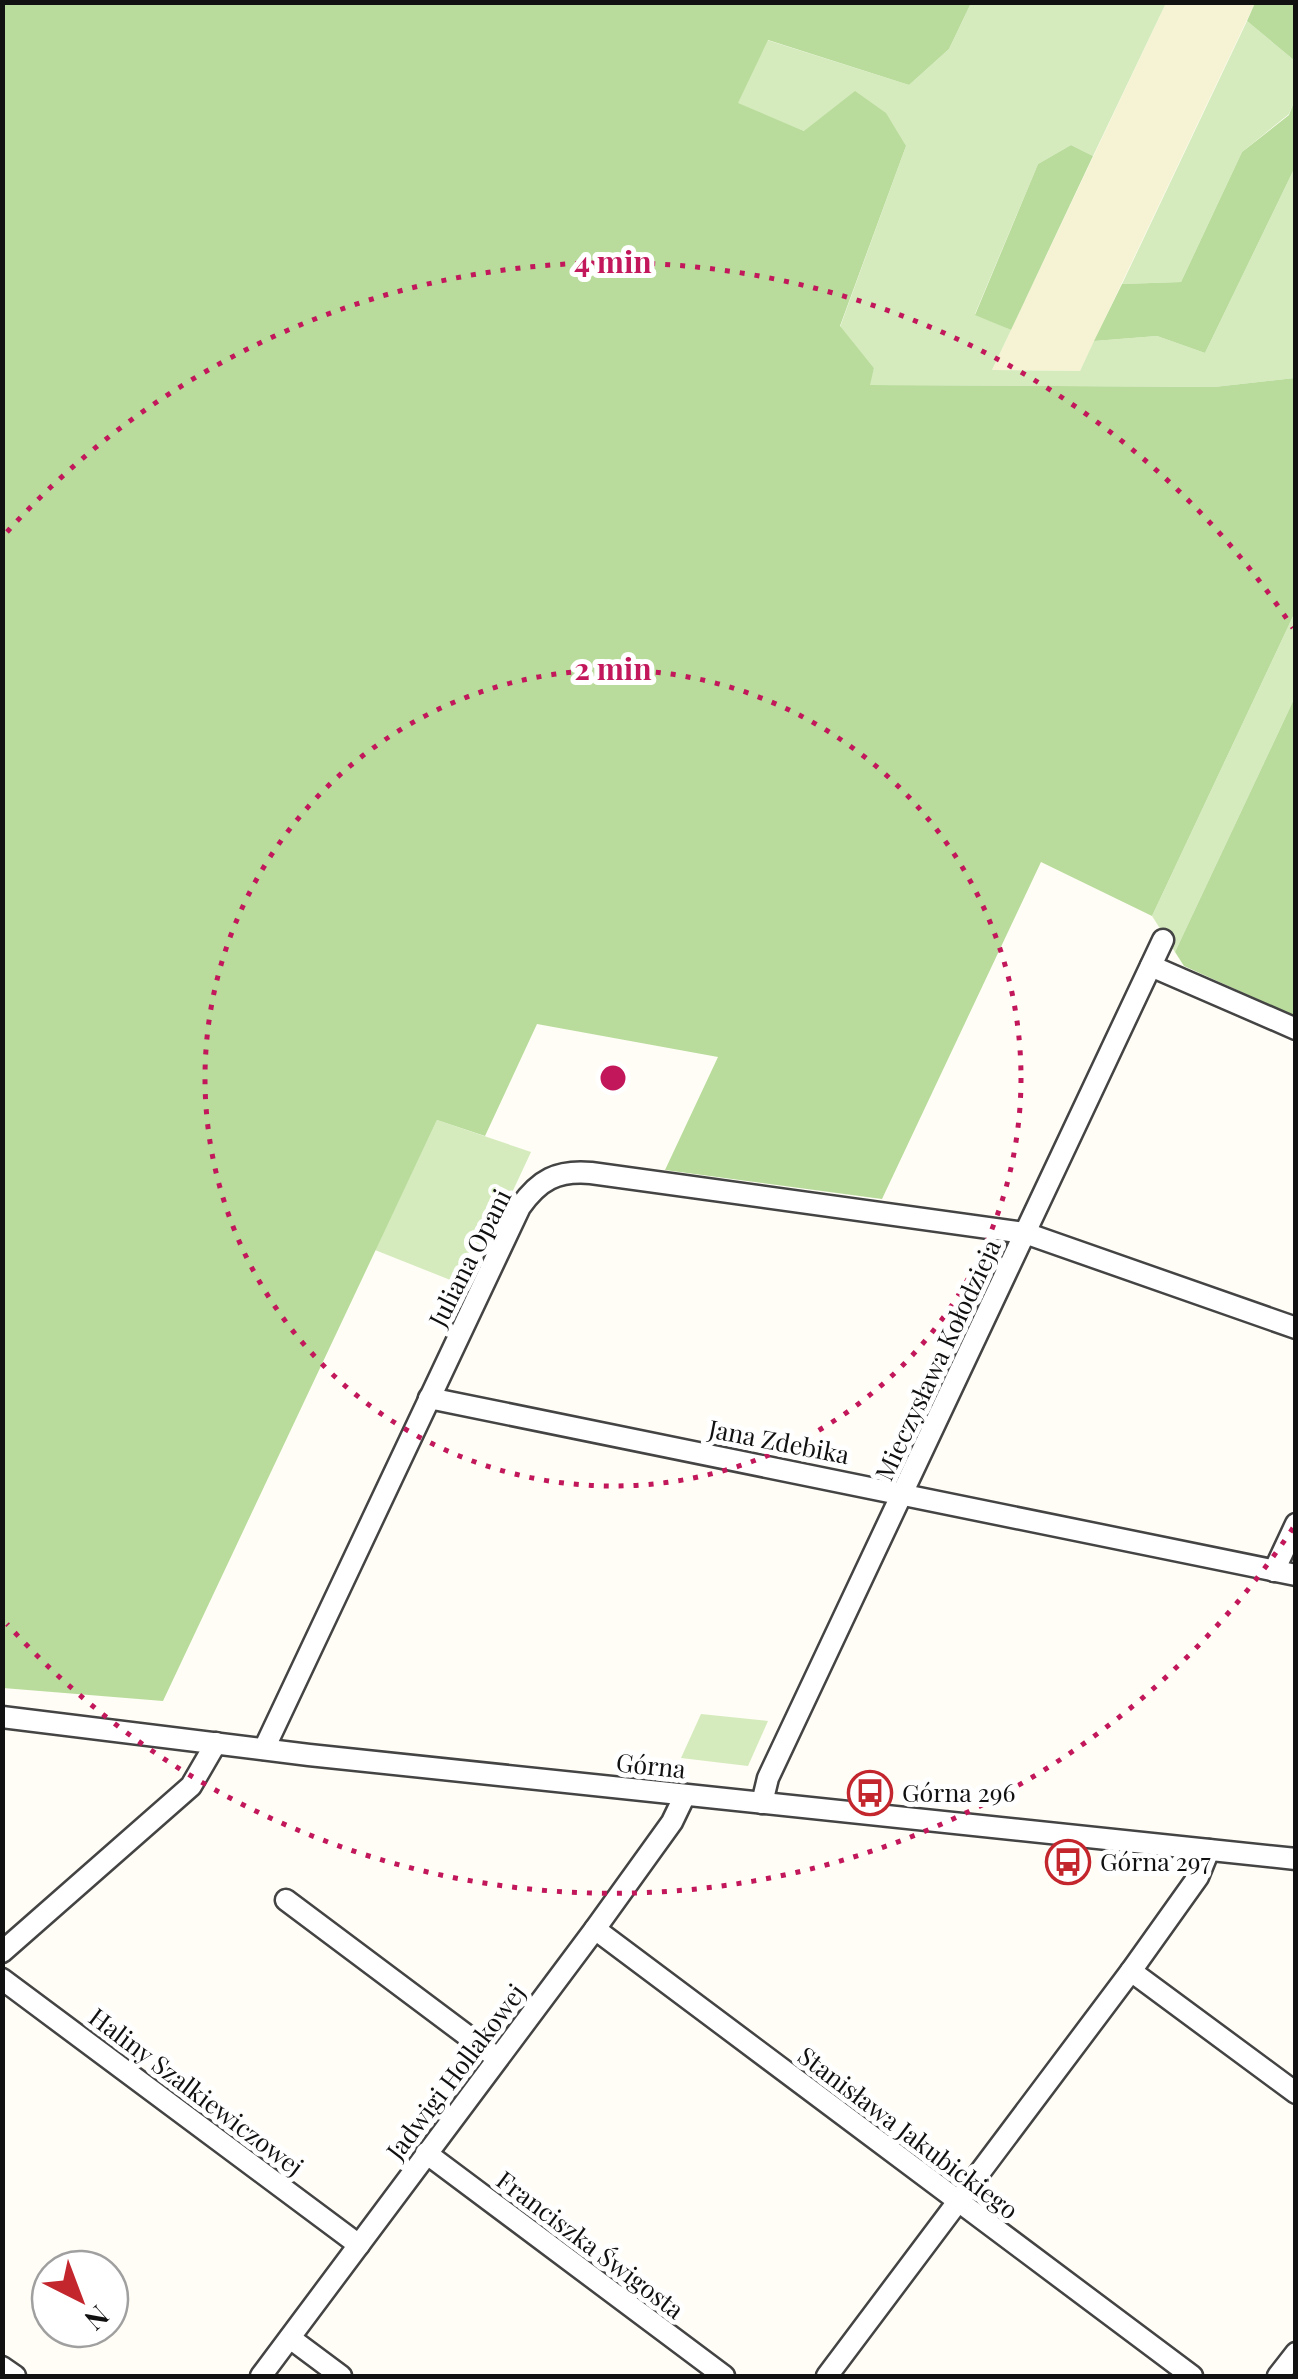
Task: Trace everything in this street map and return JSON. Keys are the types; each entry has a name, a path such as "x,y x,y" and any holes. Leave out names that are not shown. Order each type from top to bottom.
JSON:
{"street":[{"name":"Mieczysława Kołodzieja","path":"762,1802 768,1778 1164,940"},
{"path":"1151,966 1296,1029"},
{"name":"Juliana Opani","path":"264,1750 520,1207 547,1178 568,1171 834,1204 1025,1233 1296,1328"},
{"name":"Jana Zdebika","path":"429,1398 1296,1575"},
{"path":"1274,1570 1296,1524"},
{"name":"Górna","path":"2,1717 264,1750 1296,1859"},
{"path":"2,1952 191,1786 216,1743"},
{"name":"Jadwigi Hollakowej","path":"261,2376 595,1928 672,1822 685,1795"},
{"path":"827,2376 1131,1971 1198,1877 1209,1850"},
{"path":"286,1900 497,2058"},
{"name":"Stanisława Jakubickiego","path":"595,1928 1192,2376"},
{"path":"1131,1971 1296,2093"},
{"name":"Haliny Szalkiewiczowej","path":"2,1979 359,2245"},
{"name":"Franciszka Świgosta","path":"426,2154 724,2376"},
{"path":"290,2338 341,2376"},
{"path":"1278,2376 1296,2353"},
{"path":"2,2367 15,2376"}],"shaded area":[{"path":"1166,3 1255,3 1080,371 992,370"}],"green space":[{"path":"2,3 971,3 949,49 909,85 768,40 738,103 804,131 855,91 886,113 906,146 840,326 874,368 870,385 1214,387 1295,378 1295,612 1152,916 1041,862 882,1199 665,1170 718,1057 537,1024 485,1136 437,1120 163,1701 3,1688"},
{"path":"971,3 1166,3 1093,156 1071,145 1038,164 975,314 1011,330 992,370 1080,371 1094,341 1157,336 1205,353 1295,167 1295,378 1214,387 869,385 874,368 840,327 906,146 804,131 737,104 767,40 909,85 949,49"},
{"path":"1255,3 1295,3 1295,61 1247,21"},
{"path":"1247,21 1295,61 1295,99 1289,114 1242,152 1181,282 1122,284"},
{"path":"1295,99 1295,167 1205,353 1157,336 1094,341 1122,284 1181,282 1242,152 1289,115"},
{"path":"1071,145 1093,156 1011,330 975,315 1038,164"},
{"path":"1295,612 1295,697 1175,952 1152,916"},
{"path":"1295,697 1296,1016 1184,966 1175,952"},
{"path":"437,1120 531,1152 468,1287 375,1250"},
{"path":"701,1714 768,1721 748,1766 681,1758"}],"place":[{"name":"Górna 296","path":"870,1793"},
{"name":"Górna 297","path":"1068,1862"}]}
